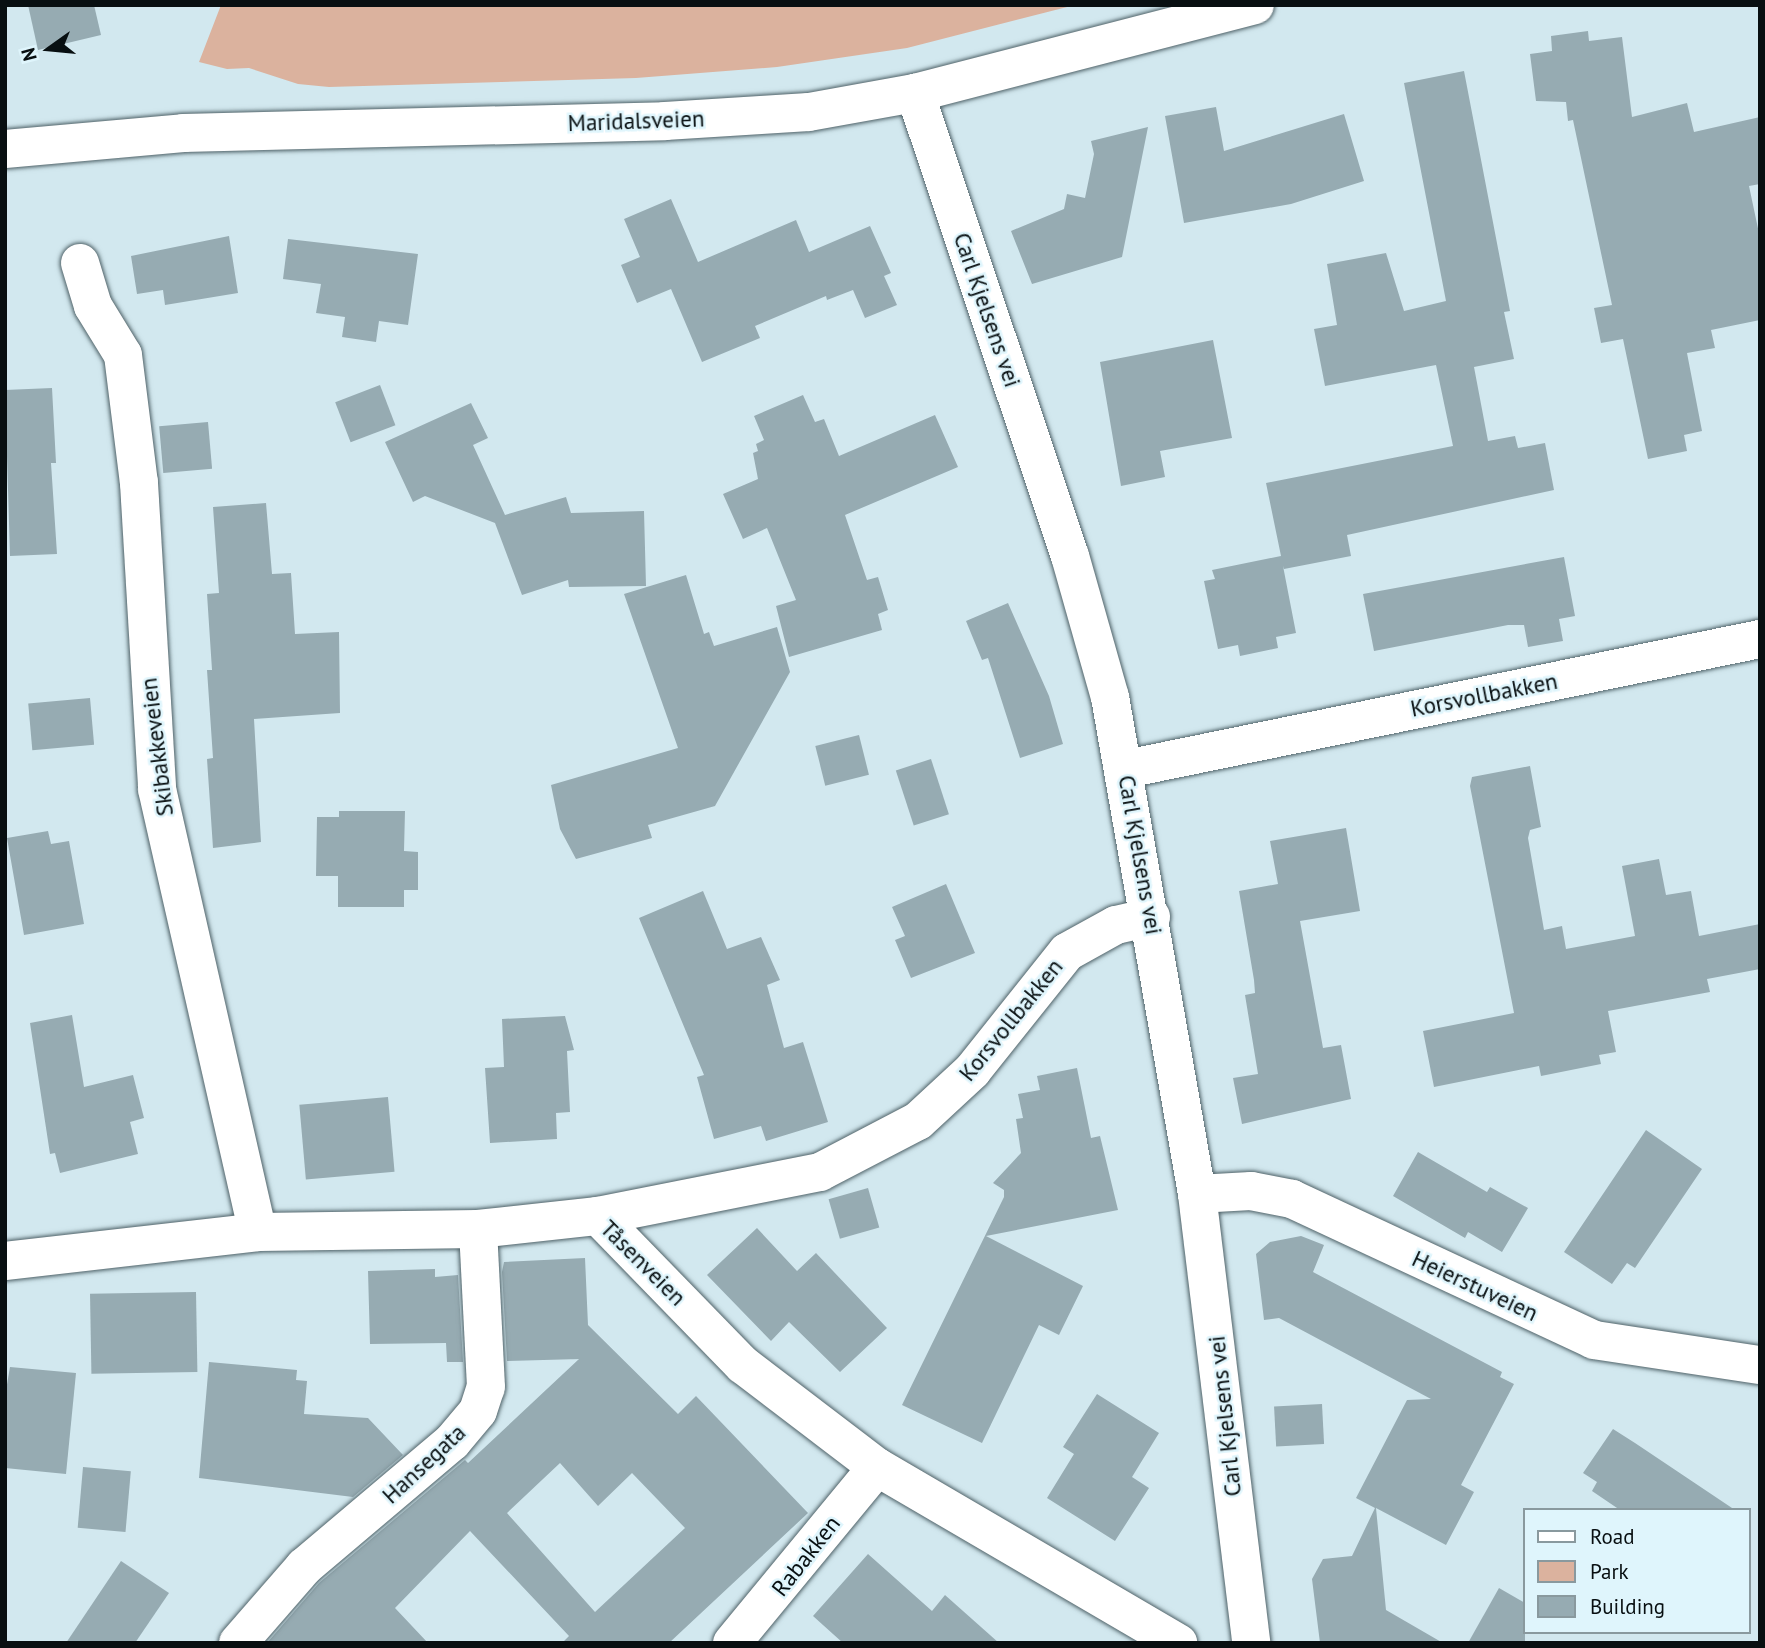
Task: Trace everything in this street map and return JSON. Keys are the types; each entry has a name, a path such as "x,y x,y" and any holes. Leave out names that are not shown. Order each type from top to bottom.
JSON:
{"street":[{"name":"Maridalsveien","path":"5,149 183,133 745,118 915,93 1255,5"},
{"name":"Carl Kjelsens vei","path":"915,93 1070,556 1126,769 1197,1194 1251,1643"},
{"name":"Skibakkeveien","path":"80,263 93,306 123,355 139,482 157,789 258,1232"},
{"name":"Korsvollbakken","path":"1126,769 1760,639"},
{"name":"Korsvollbakken","path":"598,1216 820,1172 918,1121 972,1071 1067,952 1116,925 1151,917"},
{"name":"Heierstuveien","path":"1197,1194 1251,1191 1292,1199 1594,1340 1760,1365"},
{"name":"Tåsenveien","path":"5,1261 258,1232 478,1228 598,1216 743,1365 877,1467 1178,1643"},
{"name":"Hansegata","path":"238,1643 304,1567 452,1442 478,1411 486,1387 478,1228"},
{"name":"Rabakken","path":"732,1643 877,1467"}],"green space":[{"path":"221,5 1075,5 907,48 777,67 636,78 329,87 298,84 249,68 227,69 199,62"}],"building":[{"path":"28,5 94,5 101,35 38,50"},
{"path":"1588,31 1589,41 1622,37 1632,117 1687,103 1694,132 1760,117 1760,184 1749,186 1760,238 1760,320 1711,330 1715,348 1687,353 1702,431 1684,435 1687,451 1648,459 1623,339 1601,343 1594,308 1612,305 1573,120 1568,121 1566,102 1536,101 1530,54 1552,51 1551,36"},
{"path":"1464,71 1510,311 1504,312 1514,359 1474,367 1488,441 1515,436 1518,448 1545,443 1554,490 1347,535 1351,556 1284,569 1283,566 1296,633 1276,637 1278,648 1240,656 1238,645 1218,649 1204,581 1215,579 1212,570 1281,556 1266,483 1453,446 1436,365 1325,386 1314,329 1337,325 1327,264 1386,253 1404,311 1446,301 1404,83"},
{"path":"1216,107 1224,151 1344,114 1364,181 1291,204 1184,223 1165,116"},
{"path":"1148,127 1122,257 1032,284 1011,231 1064,209 1067,194 1085,198 1094,154 1091,141"},
{"path":"671,199 698,262 796,220 809,252 870,226 891,273 884,276 897,305 865,318 853,290 827,300 826,296 755,326 760,338 702,362 671,289 637,303 621,265 640,257 624,219"},
{"path":"229,236 238,293 165,305 163,290 137,294 131,256"},
{"path":"288,239 418,254 408,325 379,321 376,342 342,337 345,317 316,313 321,284 283,279"},
{"path":"1213,340 1232,438 1160,451 1165,477 1121,486 1100,362"},
{"path":"380,385 395,425 351,442 335,402"},
{"path":"52,388 56,463 51,463 57,554 10,556 5,390"},
{"path":"803,395 815,422 824,419 839,456 935,415 958,467 845,515 867,580 878,577 888,610 878,614 882,630 789,657 776,606 796,600 767,528 743,539 723,494 758,479 753,453 758,451 756,444 764,440 754,416"},
{"path":"471,403 488,438 473,445 505,515 566,497 571,513 644,511 646,586 569,587 568,580 522,595 495,523 425,496 413,502 385,442"},
{"path":"208,422 212,469 163,473 159,426"},
{"path":"266,503 272,574 291,573 295,634 339,632 340,713 254,719 261,842 213,848 207,759 213,758 207,670 212,670 207,594 219,593 213,507"},
{"path":"1564,557 1575,616 1559,619 1563,641 1528,647 1524,625 1508,625 1374,651 1363,594"},
{"path":"686,575 704,634 709,632 714,646 777,627 790,672 715,806 648,825 652,838 576,859 560,829 551,785 678,748 624,594"},
{"path":"1008,603 1049,696 1063,744 1020,758 988,658 982,660 966,621"},
{"path":"90,698 94,745 32,750 28,703"},
{"path":"859,735 869,775 825,786 815,746"},
{"path":"931,759 949,814 914,826 896,770"},
{"path":"1530,766 1541,827 1530,830 1528,838 1544,930 1562,926 1566,949 1635,936 1622,866 1659,859 1666,895 1691,891 1699,936 1760,924 1760,969 1707,979 1710,992 1608,1011 1616,1052 1599,1055 1601,1064 1541,1076 1539,1066 1434,1087 1423,1031 1514,1013 1470,786 1472,777"},
{"path":"339,811 405,811 404,851 418,852 418,890 404,890 404,907 338,907 338,876 316,876 317,817 339,817"},
{"path":"1346,828 1360,911 1300,921 1323,1048 1341,1045 1351,1099 1242,1124 1233,1078 1258,1074 1245,995 1255,993 1254,980 1239,891 1278,884 1270,841"},
{"path":"48,831 51,844 69,841 84,924 24,935 7,838"},
{"path":"946,884 975,953 911,978 895,940 905,936 892,907"},
{"path":"703,891 727,949 761,937 780,980 767,985 784,1048 803,1042 828,1122 766,1141 761,1126 714,1139 697,1077 704,1075 639,918"},
{"path":"72,1015 84,1087 133,1075 144,1118 130,1122 138,1154 60,1173 55,1153 50,1154 30,1023"},
{"path":"565,1016 574,1050 567,1051 570,1112 556,1113 557,1139 490,1143 485,1068 504,1067 502,1019"},
{"path":"1077,1068 1091,1138 1100,1136 1118,1210 986,1236 1083,1286 1059,1335 1039,1325 982,1443 902,1405 1004,1197 1004,1190 993,1183 1021,1153 1016,1119 1023,1118 1018,1094 1040,1090 1037,1076"},
{"path":"388,1097 395,1172 306,1179 299,1105"},
{"path":"1646,1130 1702,1169 1635,1268 1627,1263 1612,1284 1564,1252"},
{"path":"1418,1152 1487,1192 1490,1187 1528,1208 1502,1252 1468,1232 1465,1238 1393,1196"},
{"path":"868,1188 879,1227 840,1239 829,1199"},
{"path":"757,1228 797,1271 816,1253 887,1328 840,1372 789,1322 771,1341 707,1275"},
{"path":"1301,1236 1324,1245 1313,1272 1502,1372 1500,1377 1514,1384 1461,1485 1474,1492 1446,1545 1376,1508 1386,1610 1443,1643 1320,1643 1312,1579 1323,1559 1352,1556 1375,1508 1356,1498 1407,1400 1431,1399 1279,1318 1264,1320 1256,1254 1270,1242"},
{"path":"585,1258 588,1325 678,1414 696,1396 808,1513 669,1643 562,1643 569,1636 470,1531 395,1608 428,1643 267,1643 319,1583 465,1460 468,1463 579,1359 507,1361 502,1272 504,1262","holes":["560,1463 598,1506 632,1473 685,1528 595,1612 507,1513"]},
{"path":"435,1269 435,1277 458,1275 463,1362 447,1362 446,1343 370,1344 368,1271"},
{"path":"196,1292 197,1372 91,1374 90,1294"},
{"path":"209,1362 297,1370 296,1380 307,1381 304,1414 368,1418 403,1455 353,1497 199,1478"},
{"path":"10,1367 76,1373 66,1474 5,1468 5,1396"},
{"path":"1097,1394 1159,1433 1132,1477 1149,1488 1115,1541 1047,1498 1074,1454 1063,1447"},
{"path":"1322,1404 1324,1444 1276,1446 1274,1407"},
{"path":"1613,1429 1732,1508 1617,1508 1592,1491 1597,1482 1583,1473"},
{"path":"83,1467 131,1471 126,1532 78,1528"},
{"path":"868,1554 932,1611 945,1595 999,1643 843,1643 813,1616"},
{"path":"121,1561 169,1593 135,1643 66,1643"},
{"path":"1499,1588 1524,1602 1525,1643 1468,1643"}]}
